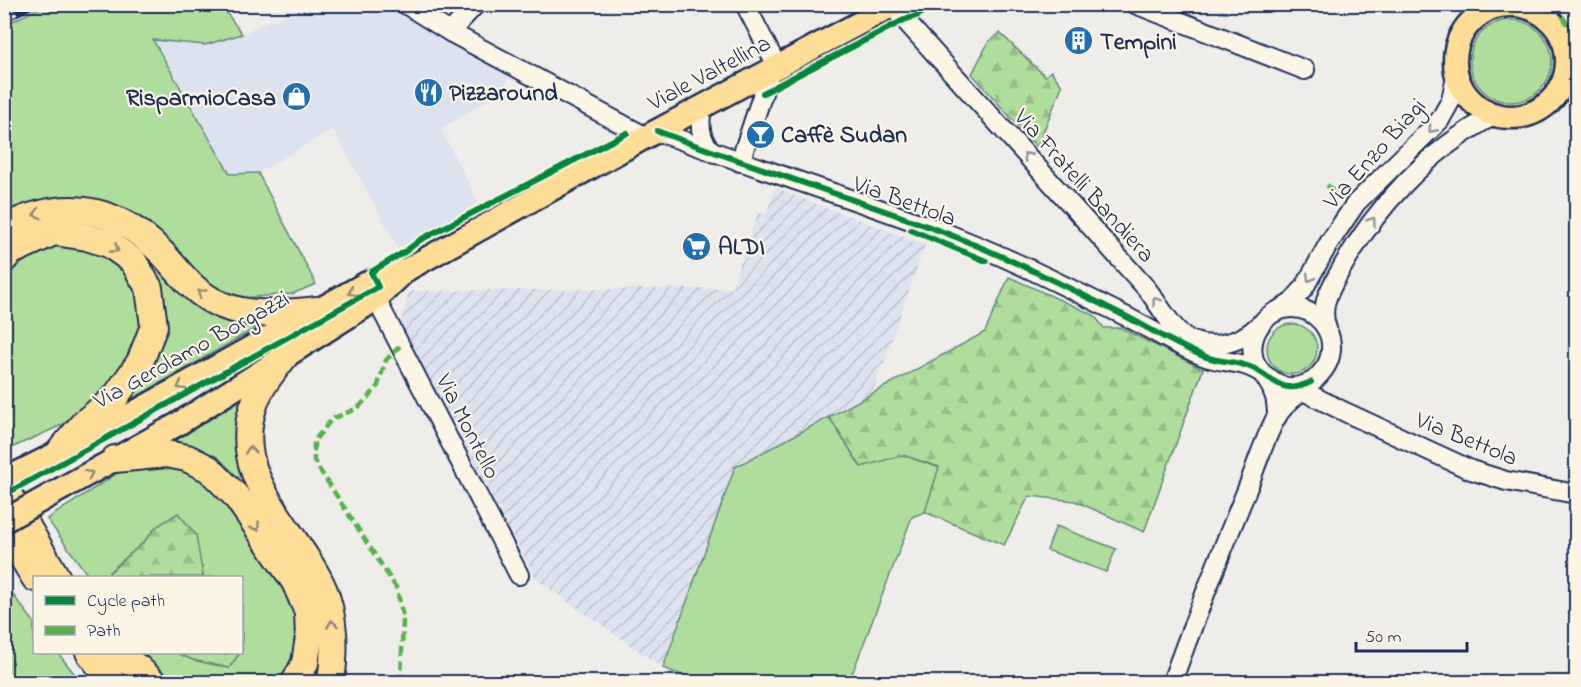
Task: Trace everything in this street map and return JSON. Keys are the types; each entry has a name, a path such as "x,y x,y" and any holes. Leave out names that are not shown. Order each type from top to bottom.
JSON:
{"highway":[{"path":"4,228 41,212 67,209 90,210 125,225 143,237 164,255 190,285 218,304 232,309 264,313 318,310"},
{"path":"4,259 10,252 54,232 87,237 109,244 133,261 149,288 154,326 140,362 114,399 84,423 53,454"},
{"path":"285,356 255,400 248,426 250,458 256,480 268,502 314,569 326,597 333,629 331,682"},
{"path":"115,459 166,454 187,458 209,469 236,496 295,582 308,612 308,646 305,663 295,682"},
{"path":"4,487 56,576"},
{"path":"4,527 34,576"},
{"path":"82,654 97,682"},
{"path":"91,654 112,682"},
{"path":"114,654 136,682"},
{"path":"115,654 153,682"}],"main road":[{"path":"1556,26 1562,35 1567,52 1569,81 1540,110 1525,116 1509,118 1493,116 1477,106 1464,93 1456,77 1454,58 1465,15 1481,13 1498,6 1516,4 1535,10 1556,26 1576,35"},
{"name":"Viale Valtellina","path":"651,134 893,5"},
{"name":"Via Gerolamo Borgazzi","path":"4,480 105,429 375,279 406,270 651,134"},
{"name":"Via Gerolamo Borgazzi","path":"4,521 178,424 376,299 406,270"}],"street":[{"name":"Via Bettola","path":"405,4 450,32 651,134 715,153 928,226 1008,259 1112,309 1193,352 1208,358 1246,366 1264,376"},
{"path":"450,32 476,4"},
{"path":"740,162 774,68 745,4"},
{"path":"1135,4 1305,70"},
{"name":"Via Fratelli Bandiera","path":"893,5 1147,289 1182,334 1197,342 1215,345 1240,339 1260,324"},
{"name":"Via Enzo Biagi","path":"1276,312 1291,303 1304,288 1329,243 1356,203 1440,120 1451,100 1456,77"},
{"path":"702,107 700,122 703,138 706,145 715,153"},
{"name":"Via Enzo Biagi","path":"1327,329 1323,314 1329,293 1351,252 1378,213 1404,184 1459,136 1493,116"},
{"name":"Via Montello","path":"376,299 519,575"},
{"path":"1172,682 1211,576 1277,417 1303,386 1325,369 1331,350 1327,329 1316,316 1304,310 1291,308 1276,312 1260,324 1254,335 1252,349 1256,364 1275,396 1277,417"},
{"name":"Via Bettola","path":"1325,369 1324,386 1332,399 1345,412"},
{"path":"1264,376 1280,385 1303,386"},
{"name":"Via Bettola","path":"1303,386 1345,412 1471,470 1506,482 1576,494"}],"shaded area":[{"path":"5,5 45,5 5,25"},
{"path":"300,5 394,5 510,72 505,89 441,129 479,203 398,248 333,129 258,173 230,174 152,40 205,45 242,34 293,13"},
{"path":"775,188 925,245 873,393 735,467 663,668 536,579 400,325 409,291 731,288 758,213 766,215"}],"green space":[{"path":"45,5 221,5 242,34 205,45 153,40 230,174 258,173 316,284 292,294 234,301 214,292 162,243 42,202 28,204 5,216 5,25"},
{"path":"1511,20 1527,23 1540,32 1549,45 1552,61 1549,77 1540,90 1527,99 1511,102 1495,99 1482,90 1473,77 1470,61 1473,45 1482,32 1495,23"},
{"path":"1000,33 1045,76 1051,71 1062,86 1037,147 972,74 989,41"},
{"path":"104,225 263,324 124,404 148,369 165,336 165,309 159,285 117,237 5,250 5,236"},
{"path":"59,245 97,251 113,260 130,278 142,297 145,321 137,347 105,396 75,419 9,449 4,439 4,281 13,270 39,250"},
{"path":"1009,277 1094,315 1104,328 1121,328 1203,369 1144,532 1075,501 1029,496 1004,545 925,512 939,467 903,455 861,467 829,417 985,332"},
{"path":"1287,324 1297,324 1310,331 1317,344 1317,354 1310,367 1297,374 1287,374 1278,370 1271,363 1267,354 1267,344 1271,335 1278,328"},
{"path":"249,392 241,431 327,628 323,682 306,682 318,630 231,474 212,455 172,443"},
{"path":"829,417 861,467 903,455 940,468 925,512 912,517 849,682 701,682 663,668 735,467"},
{"path":"151,464 197,472 213,486 291,595 300,636 292,669 281,682 165,681 145,654 179,654 193,660 229,668 239,654 243,654 243,576 203,576 202,567 156,527 144,542 109,572 111,576 88,576 47,519 125,468"},
{"path":"178,513 196,535 203,576 110,576 109,573 144,542 156,527"},
{"path":"1056,526 1116,549 1106,572 1047,550"},
{"path":"4,583 33,621 33,654 59,654 81,682 5,682"},
{"path":"179,654 239,654 229,668 193,660"}],"railway":[{"path":"4,19 34,4"}],"marked path":[{"path":"1557,4 1566,23 1576,28"},
{"path":"1327,185 1339,196"},
{"path":"400,346 386,360 377,388 358,408 332,419 314,441 314,461 397,589 403,618 401,682"}],"cycle path":[{"path":"763,93 938,4"},
{"path":"657,131 978,246 1206,357 1250,367 1284,386 1300,386 1311,382"},
{"path":"4,495 378,287 371,272 420,240 627,133"},
{"path":"911,230 986,261"}],"place":[{"name":"Tempini","path":"1079,41"},
{"name":"Pizzaround","path":"428,92"},
{"name":"RisparmioCasa","path":"297,97"},
{"name":"Caffè Sudan","path":"760,134"},
{"name":"ALDI","path":"697,246"}]}
